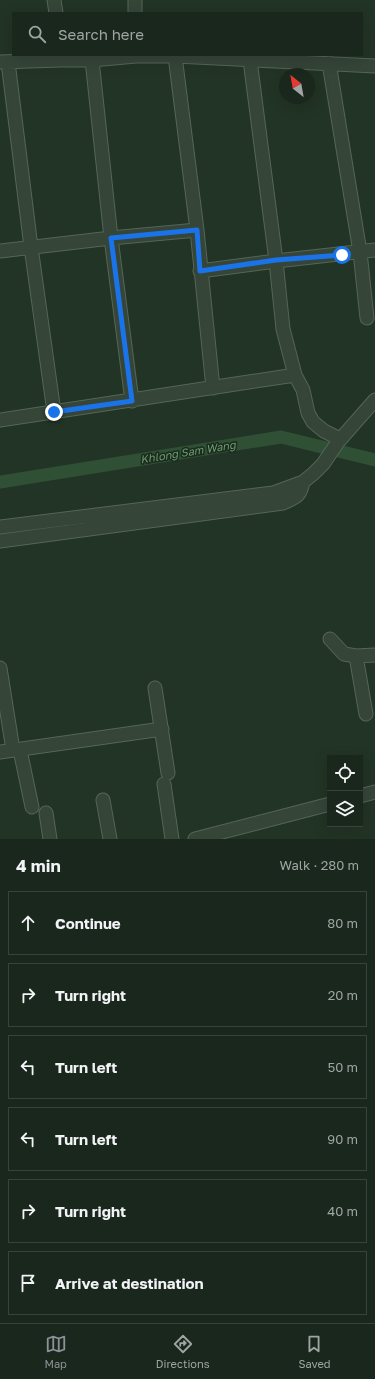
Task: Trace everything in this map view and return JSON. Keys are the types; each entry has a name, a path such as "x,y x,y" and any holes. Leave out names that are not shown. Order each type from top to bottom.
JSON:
{"street":[{"path":"54,0 56,12"},
{"path":"135,0 135,12"},
{"path":"54,412 4,62 61,57 92,60 136,56 175,56 375,66"},
{"path":"175,56 197,230 213,388"},
{"path":"92,60 111,238 132,401"},
{"path":"250,60 276,260 283,329 295,375 303,390 310,417 324,431 339,441"},
{"path":"329,64 360,252 367,318"},
{"path":"0,251 197,230"},
{"path":"200,271 276,260 375,250"},
{"path":"0,420 295,375"},
{"path":"0,527 273,493 303,482 323,464 339,441 375,400"},
{"path":"0,542 283,503 297,497 302,491 303,482"},
{"path":"330,639 344,654 356,656 375,655"},
{"path":"356,656 366,714"},
{"path":"0,670 17,750 32,806"},
{"path":"155,688 162,729 172,839"},
{"path":"0,752 162,729"},
{"path":"363,795 375,792"},
{"path":"103,800 110,839"},
{"path":"195,839 327,805"},
{"path":"46,814 50,839"}],"waterway":[{"name":"Khlong Sam Wang","path":"0,482 281,437 375,460"}],"route":[{"path":"54,412 132,401 111,238 197,230 200,271 276,260 342,255"}]}
